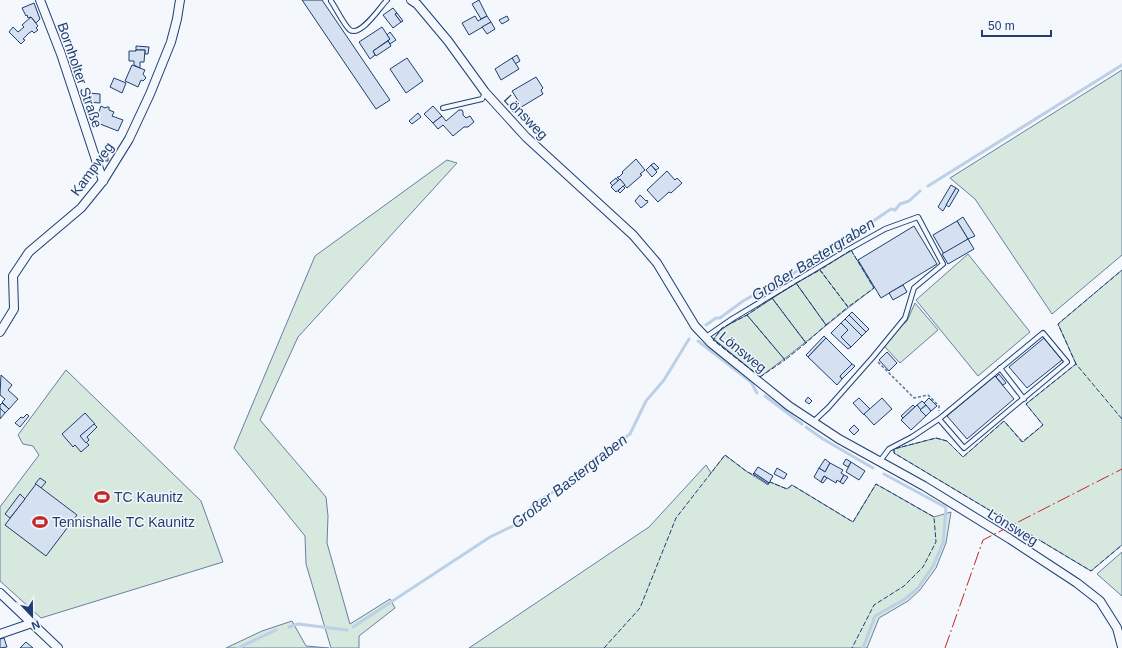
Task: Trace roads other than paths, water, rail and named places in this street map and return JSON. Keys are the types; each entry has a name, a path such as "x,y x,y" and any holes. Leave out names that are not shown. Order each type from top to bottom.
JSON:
{"street":[{"name":"Bornholter Straße","path":"40,0 103,181"},
{"name":"Kampweg","path":"0,332 14,308 13,276 29,252 81,208 103,181 129,139 150,94 171,42 180,0"},
{"name":"Lönsweg","path":"411,0 417,4 448,41 485,92 526,137 633,235 657,263 695,326 706,338 790,406 813,422 840,439 924,486 1010,539 1077,583 1100,601 1119,628 1122,647"},
{"path":"0,592 58,648"},
{"path":"0,634 32,623"}],"lane":[{"path":"331,1 346,25 351,30 356,31 360,30 366,24 386,0"},
{"path":"443,108 482,99 485,92"},
{"path":"706,338 732,319 846,250 885,229 918,217 943,264 914,288 905,318 828,408 813,422"},
{"path":"879,461 890,449 912,437 938,419 1043,333 1067,362 964,448 938,419"},
{"path":"1000,368 1024,399"}],"waterway":[{"name":"Großer Bastergraben","path":"928,186 1122,65"},
{"name":"Großer Bastergraben","path":"706,325 716,318 720,318 743,301 801,269 818,256 829,251 891,209 895,210 900,204 909,201 920,191"},
{"name":"Großer Bastergraben","path":"353,627 490,537 515,525 535,503 571,481 591,462 630,434 646,401 664,380 689,339"},
{"path":"698,341 751,382 757,393"},
{"path":"765,396 802,424"},
{"path":"806,427 823,439 873,468"},
{"path":"863,648 875,616 905,599 918,588 933,566 943,543 945,507 884,474"},
{"name":"Großer Bastergraben","path":"289,627 298,624 347,630"},
{"name":"Großer Bastergraben","path":"238,648 276,630"}],"place":[{"name":"TC Kaunitz","path":"102,497"},
{"name":"Tennishalle TC Kaunitz","path":"40,522"}]}
